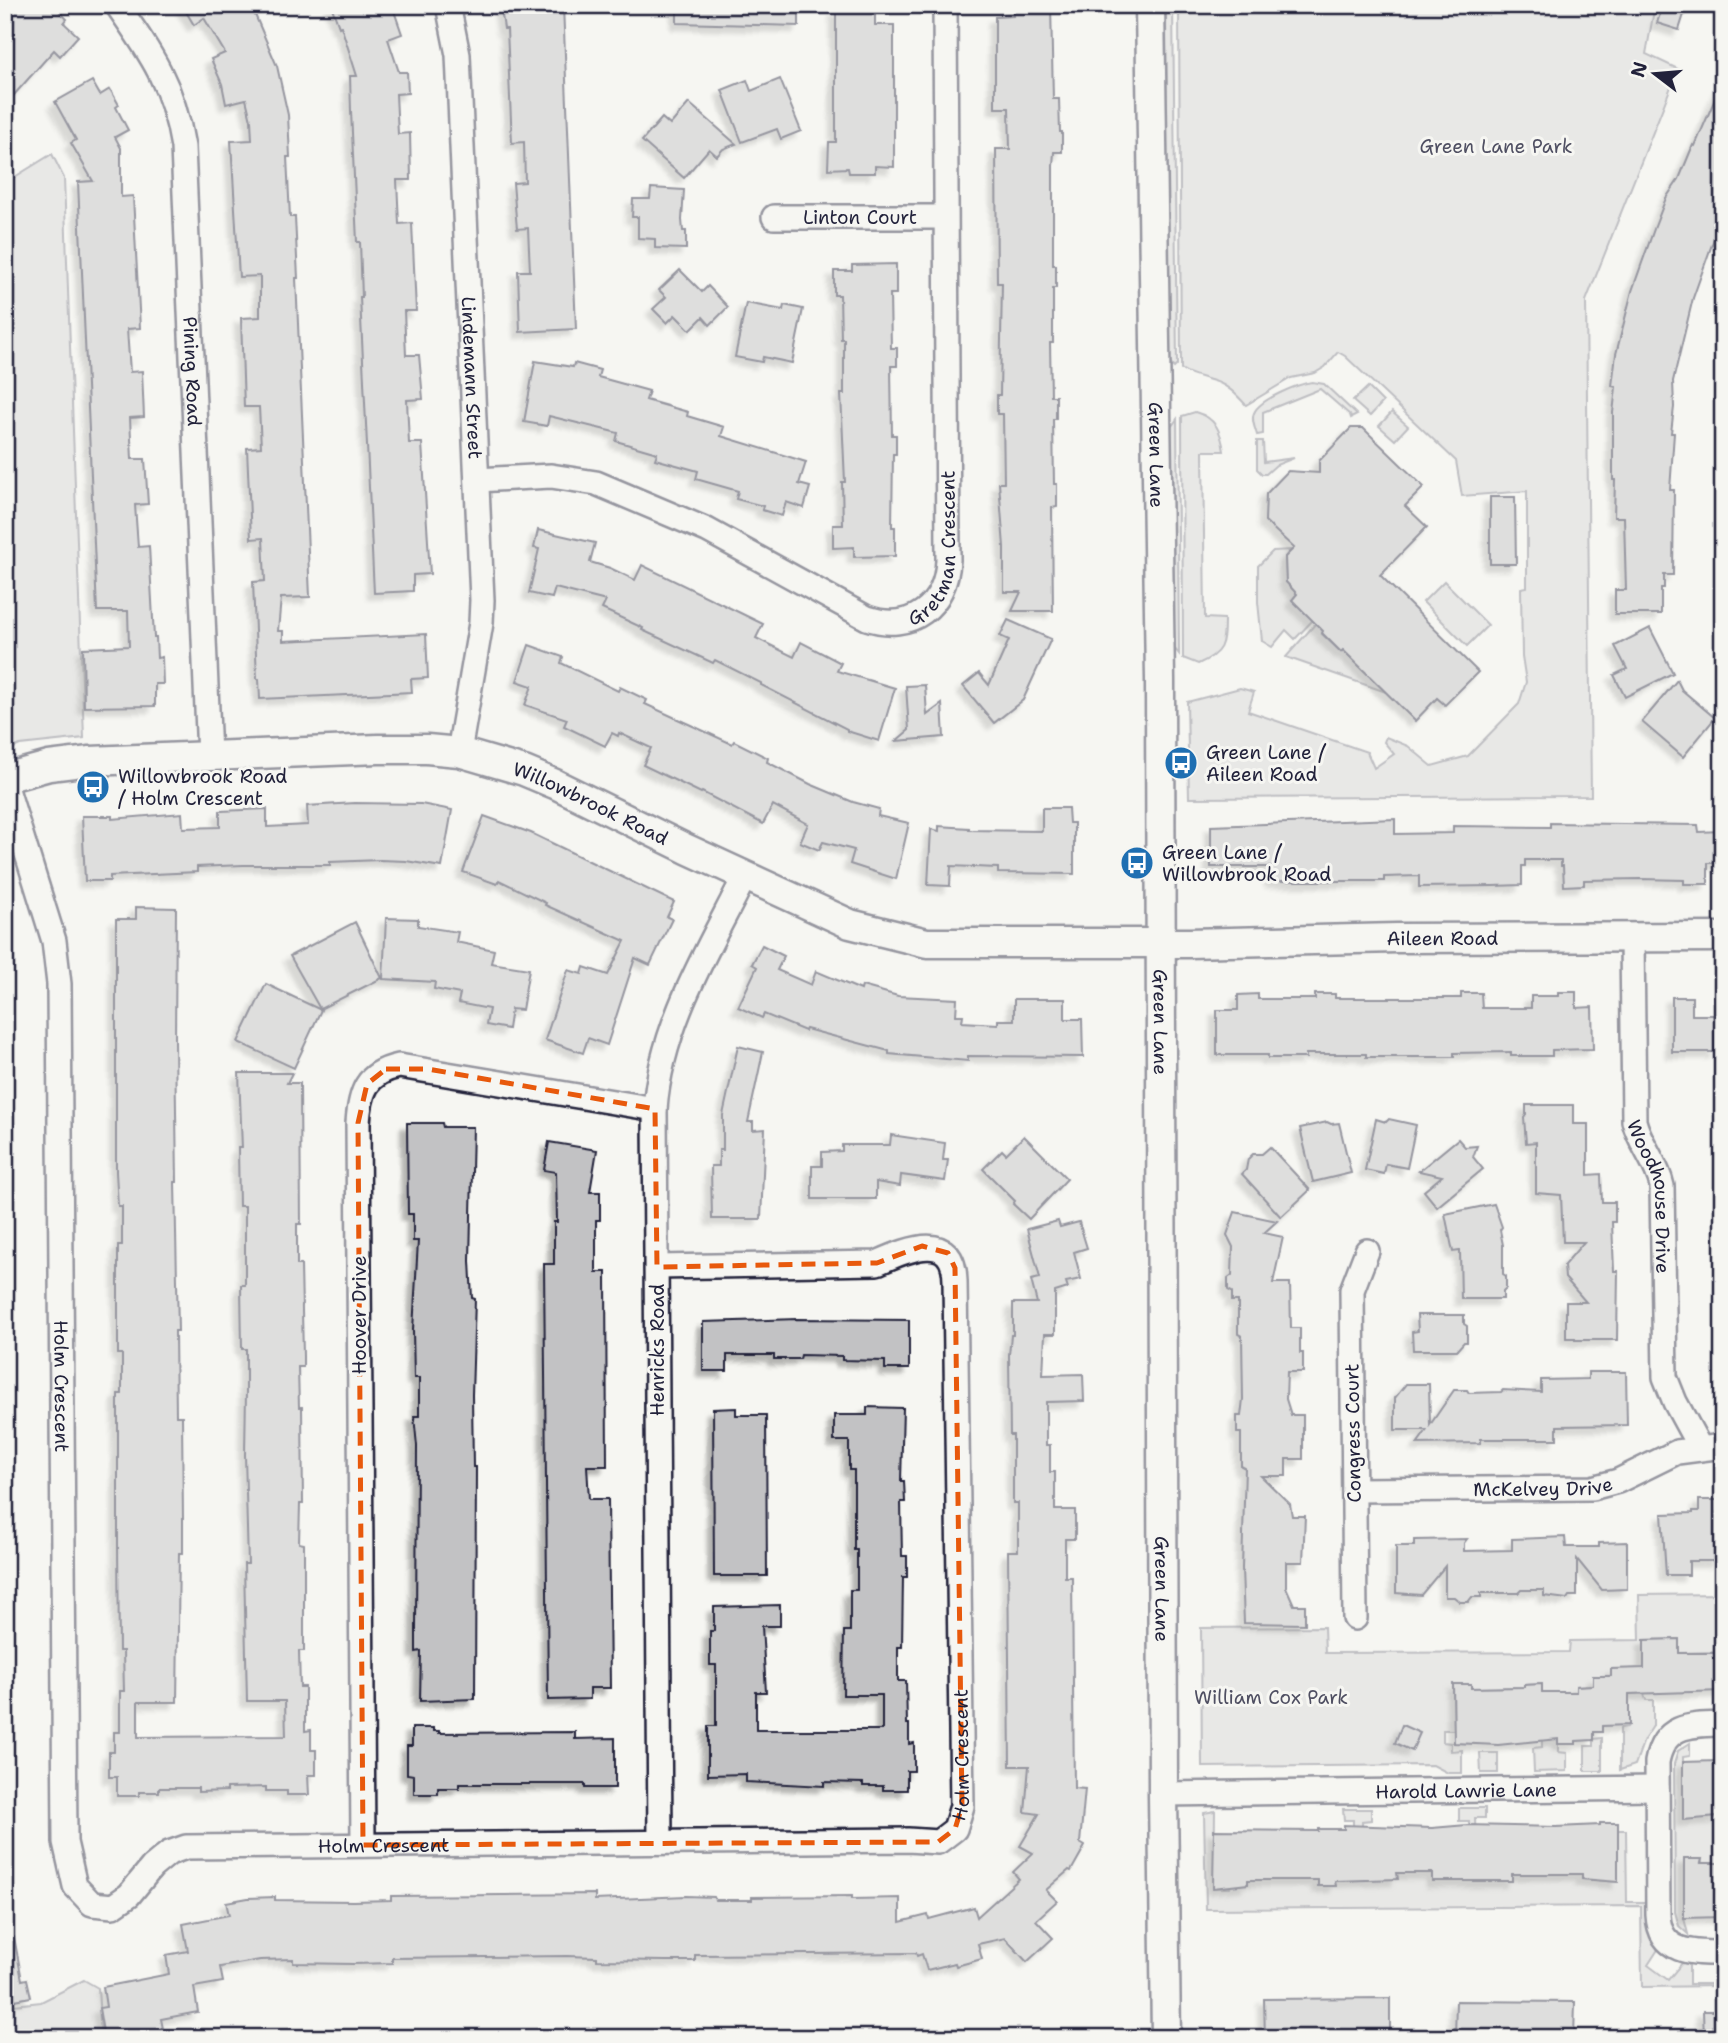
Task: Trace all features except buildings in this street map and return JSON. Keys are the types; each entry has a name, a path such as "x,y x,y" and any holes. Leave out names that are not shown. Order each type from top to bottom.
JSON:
{"street":[{"name":"Pining Road","path":"117,5 162,73 178,120 183,146 209,756"},
{"name":"Lindemann Street","path":"448,5 458,55 482,600 481,623 459,752"},
{"name":"Gretman Crescent","path":"477,480 551,476 596,483 707,530 876,621 897,622 918,615 935,601 942,591 948,571 945,5"},
{"name":"Green Lane","path":"1150,5 1160,679 1166,2038"},
{"name":"Linton Court","path":"774,216 945,217"},
{"name":"Willowbrook Road","path":"5,778 29,770 71,763 378,749 459,752 534,775 849,924 927,943 1161,943"},
{"name":"Holm Crescent","path":"5,783 54,941 59,985 65,1842 75,1886 92,1904 113,1906 129,1895 152,1867 169,1853 187,1847 908,1840 938,1842 955,1829 961,1806 955,1268 948,1254 937,1248 922,1246 877,1264 657,1267"},
{"name":"Henricks Road","path":"660,1842 655,1109 657,1079 674,1020 745,876"},
{"name":"Aileen Road","path":"1161,943 1397,938 1723,937"},
{"name":"Woodhouse Drive","path":"1632,938 1634,1121 1641,1140 1655,1163 1662,1186 1665,1377 1675,1402 1711,1447"},
{"name":"Hoover Drive","path":"363,1845 358,1137 362,1095 376,1074 399,1066 655,1109"},
{"name":"Congress Court","path":"1355,1618 1352,1290 1367,1251"},
{"name":"McKelvey Drive","path":"1354,1490 1592,1488 1618,1481 1667,1456 1711,1447"},
{"path":"1723,1724 1683,1727 1666,1738 1658,1756 1657,1788 1658,1915 1661,1931 1670,1944 1684,1951 1723,1953"},
{"name":"Harold Lawrie Lane","path":"1163,1794 1657,1788"}],"highlighted area":[{"path":"386,1069 428,1069 655,1109 657,1267 877,1263 922,1246 948,1253 955,1268 962,1806 955,1829 938,1842 363,1845 358,1123 367,1084"}],"green space":[{"path":"1166,5 1173,5 1177,365 1174,368 1168,361"},
{"name":"Green Lane Park","path":"1179,5 1655,5 1646,54 1678,69 1586,301 1591,796 1189,798 1187,702 1240,688 1254,692 1248,711 1367,752 1374,768 1394,754 1384,742 1386,737 1408,746 1432,766 1468,756 1519,704 1526,682 1522,656 1521,588 1527,587 1527,491 1462,496 1456,461 1338,352 1325,367 1315,373 1291,378 1246,405 1223,385 1181,369"},
{"path":"52,154 64,178 84,738 20,745 5,752 5,183"},
{"path":"1312,382 1324,384 1357,415 1351,418 1320,389 1263,412 1263,434 1257,435 1253,418 1258,408 1280,393"},
{"path":"1368,387 1383,402 1370,416 1353,401"},
{"path":"1195,412 1208,418 1216,426 1224,451 1203,451 1205,618 1224,619 1223,635 1217,652 1198,664 1183,658 1182,416"},
{"path":"1392,412 1408,426 1395,440 1379,426"},
{"path":"1177,419 1179,654 1171,644 1169,430"},
{"path":"1257,441 1263,441 1264,462 1294,458 1262,474 1257,469"},
{"path":"1290,550 1285,557 1286,582 1297,594 1292,600 1313,620 1295,639 1286,630 1272,647 1262,641 1258,566 1273,551"},
{"path":"1444,581 1488,625 1467,646 1423,602"},
{"path":"1316,623 1324,631 1322,634 1341,652 1343,650 1386,692 1286,657"},
{"name":"William Cox Park","path":"1723,1594 1723,1634 1714,1635 1714,1652 1679,1653 1679,1639 1644,1640 1644,1694 1646,1700 1653,1700 1653,1726 1644,1740 1635,1765 1620,1770 1620,1728 1629,1724 1628,1669 1611,1669 1611,1676 1594,1676 1593,1685 1576,1686 1576,1692 1558,1692 1558,1752 1567,1753 1567,1771 1534,1772 1533,1748 1542,1747 1541,1684 1471,1688 1470,1684 1453,1684 1454,1730 1443,1730 1443,1742 1451,1743 1451,1751 1462,1750 1462,1773 1448,1773 1433,1765 1202,1767 1201,1628 1324,1627 1325,1653 1569,1652 1570,1641 1640,1640 1639,1595"},
{"path":"1602,1738 1602,1771 1585,1771 1585,1746 1594,1746 1594,1739"},
{"path":"1690,1743 1690,1756 1683,1757 1683,1820 1718,1816 1717,1810 1723,1810 1723,1863 1701,1863 1684,1918 1688,1934 1679,1926 1675,1912 1674,1764 1678,1751"},
{"path":"1480,1753 1498,1753 1498,1773 1481,1773"},
{"path":"1459,1808 1485,1808 1485,1818 1475,1818 1477,1881 1512,1881 1512,1874 1582,1874 1583,1879 1617,1882 1618,1830 1626,1830 1627,1902 1646,1902 1649,1929 1659,1948 1648,1965 1668,1980 1682,1963 1689,1964 1689,1984 1723,1986 1642,1987 1641,1906 1206,1909 1204,1813 1215,1811 1214,1888 1230,1888 1231,1884 1248,1880 1318,1880 1319,1886 1335,1886 1335,1881 1353,1881 1353,1820 1344,1820 1343,1809 1371,1809 1371,1820 1362,1821 1363,1879 1397,1879 1397,1873 1432,1873 1433,1881 1468,1881 1469,1821 1459,1821"},
{"path":"84,1980 98,1988 101,2038 5,2038 5,2006 41,2002"}],"place":[{"name":"Green Lane / Aileen Road","path":"1181,763"},
{"name":"Willowbrook Road / Holm Crescent","path":"93,787"},
{"name":"Green Lane / Willowbrook Road","path":"1137,863"}]}
